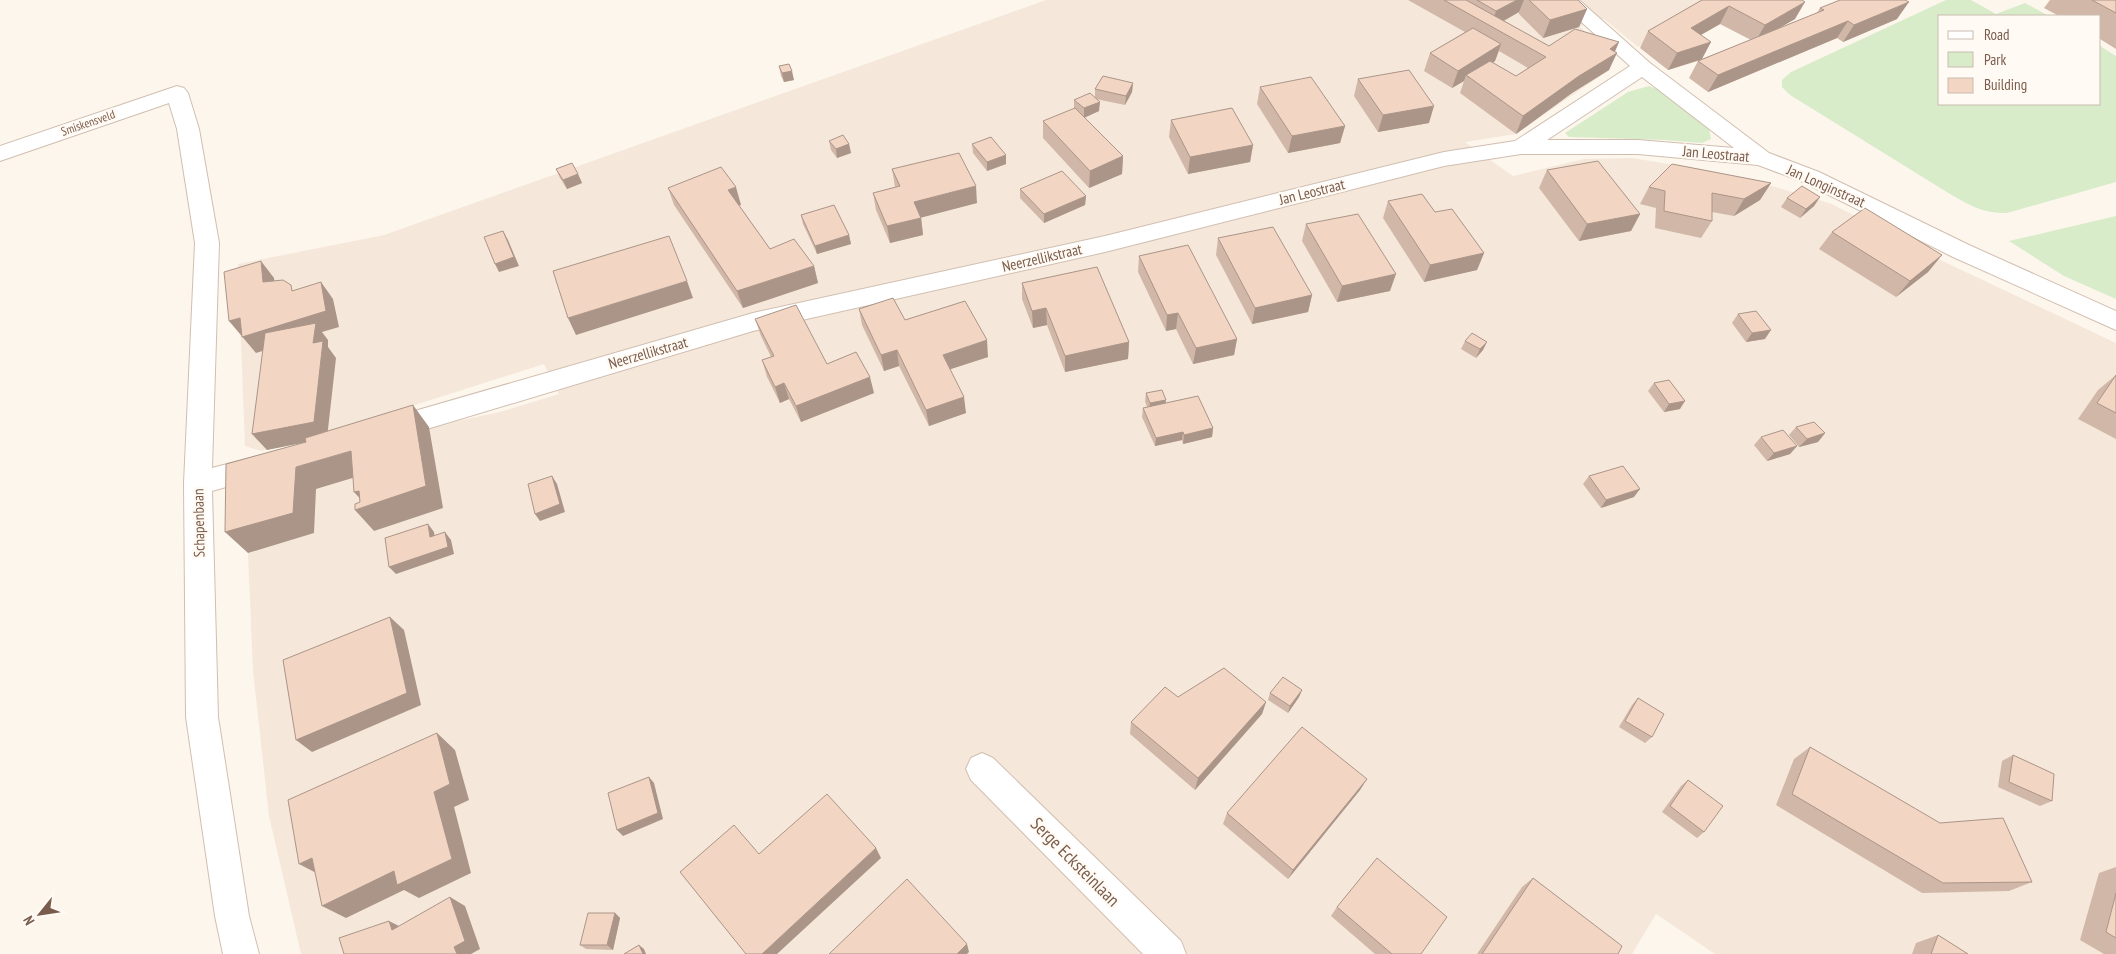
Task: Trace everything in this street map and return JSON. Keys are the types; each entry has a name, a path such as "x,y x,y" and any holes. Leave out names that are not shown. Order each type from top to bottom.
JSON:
{"street":[{"name":"Jan Longinstraat","path":"1567,0 1642,67 1762,158 1810,177 1970,255 2116,321"},
{"name":"Jan Leostraat","path":"1521,147 1642,67"},
{"name":"Smiskensveld","path":"0,154 177,93"},
{"name":"Schapenbaan","path":"177,93 188,128 207,244 198,483 202,717 232,916 241,954"},
{"name":"Jan Leostraat","path":"1104,244 1444,159 1521,147 1638,147 1762,158"},
{"name":"Neerzellikstraat","path":"362,437 754,322 1104,244"},
{"path":"198,483 285,460"},
{"name":"Serge Ecksteinlaan","path":"982,769 1168,954"}],"shaded area":[{"path":"1046,0 1712,0 1664,34 1638,47 1604,19 1580,26 1611,60 1609,70 1516,134 1465,142 1513,176 1584,159 1632,158 1712,171 1752,180 1832,204 1934,257 2116,343 2116,954 1715,954 1656,914 1632,954 301,954 269,816 253,671 248,553 248,486 429,427 500,412 559,394 544,364 290,445 261,451 245,446 238,264 384,235"}],"green space":[{"path":"1946,0 1971,0 1996,14 2025,3 2047,15 1938,15 1938,105 2101,105 2101,47 2116,56 2116,182 2007,213 1984,210 1950,194 1790,95 1782,87 1782,80 1791,72"},
{"path":"1649,86 1661,91 1709,128 1711,139 1702,143 1569,137 1565,133 1628,92"},
{"path":"2116,216 2116,299 2064,276 2009,241"}],"building":[{"path":"1444,0 1466,0 1549,46 1575,29 1619,42 1610,49 1617,53 1579,76 1523,116 1466,75 1490,61 1516,76 1546,57"},
{"path":"1477,0 1517,0 1496,11"},
{"path":"1529,0 1578,0 1587,9 1550,20"},
{"path":"1702,0 1802,0 1805,2 1765,25 1729,6 1691,28 1711,42 1677,53 1648,31"},
{"path":"1840,0 1905,0 1909,2 1854,25 1848,21 1718,75 1698,61 1824,10 1820,8"},
{"path":"2092,0 2116,0 2116,13"},
{"path":"1473,28 1501,44 1458,71 1430,53"},
{"path":"789,64 792,71 782,73 779,66"},
{"path":"1409,70 1434,106 1383,115 1358,79"},
{"path":"1103,76 1133,83 1126,96 1095,89"},
{"path":"1311,77 1345,126 1292,136 1260,87"},
{"path":"1090,93 1100,102 1084,108 1074,100"},
{"path":"1075,108 1123,156 1090,171 1043,121"},
{"path":"1232,108 1253,145 1190,157 1171,120"},
{"path":"843,135 849,144 836,149 829,141"},
{"path":"991,137 1006,155 987,162 972,144"},
{"path":"959,153 976,186 914,202 921,218 887,226 873,193 900,186 892,169"},
{"path":"1598,161 1640,214 1587,224 1547,170"},
{"path":"572,163 578,174 563,180 556,169"},
{"path":"1672,164 1771,183 1744,199 1712,193 1712,221 1664,211 1665,191 1649,187"},
{"path":"721,167 736,187 728,190 770,249 794,239 814,266 737,291 668,188"},
{"path":"1062,171 1086,196 1044,214 1020,189"},
{"path":"1802,186 1820,197 1806,209 1787,198"},
{"path":"1422,194 1435,212 1452,209 1484,253 1430,265 1388,201"},
{"path":"834,205 849,235 815,246 801,215"},
{"path":"1865,208 1942,255 1910,281 1832,232"},
{"path":"1358,214 1396,274 1342,286 1306,224"},
{"path":"1273,227 1312,295 1255,308 1218,238"},
{"path":"503,231 514,257 495,264 484,237"},
{"path":"669,236 687,281 568,318 553,271"},
{"path":"1188,245 1237,339 1196,348 1178,313 1167,315 1139,256"},
{"path":"261,261 263,282 283,280 291,285 292,291 321,282 326,311 242,337 240,318 229,321 224,272"},
{"path":"1097,267 1129,342 1065,356 1046,308 1032,311 1022,283"},
{"path":"893,298 905,320 965,301 987,340 943,355 964,397 926,410 897,350 881,355 859,309"},
{"path":"796,305 827,364 856,352 870,377 796,406 784,383 775,387 762,360 774,356 755,319"},
{"path":"1756,311 1771,330 1752,333 1738,314"},
{"path":"316,323 313,343 323,341 314,422 252,434 265,333"},
{"path":"1472,333 1487,342 1480,349 1465,341"},
{"path":"2116,375 2116,413 2097,403"},
{"path":"1669,380 1685,401 1669,404 1654,383"},
{"path":"1162,390 1166,400 1150,403 1146,393"},
{"path":"1198,396 1213,428 1184,435 1183,432 1156,438 1143,408"},
{"path":"413,405 426,486 355,510 355,504 360,502 359,491 354,492 351,451 296,467 293,513 225,532 226,464 306,442 305,438"},
{"path":"1814,422 1825,433 1807,439 1796,427"},
{"path":"1783,430 1797,446 1774,453 1761,437"},
{"path":"1623,466 1640,489 1606,500 1589,476"},
{"path":"552,476 560,504 535,514 528,484"},
{"path":"428,524 430,537 445,532 448,547 389,567 385,538"},
{"path":"390,617 407,693 296,740 283,660"},
{"path":"1224,668 1266,702 1198,778 1131,722 1165,687 1178,697"},
{"path":"1283,677 1302,690 1290,706 1270,693"},
{"path":"1638,698 1664,714 1652,737 1625,721"},
{"path":"1302,727 1367,779 1293,870 1227,813"},
{"path":"437,733 450,784 434,792 452,859 397,885 394,871 322,906 312,858 299,864 288,800"},
{"path":"1810,747 1940,823 2003,818 2032,882 1943,883 1792,794"},
{"path":"2013,755 2054,774 2052,801 2009,782"},
{"path":"649,777 658,813 617,830 608,793"},
{"path":"1688,780 1723,806 1704,832 1670,806"},
{"path":"827,794 876,848 762,954 746,954 680,872 734,825 759,854"},
{"path":"1377,858 1447,917 1421,954 1392,954 1337,907"},
{"path":"1533,878 1622,946 1618,954 1482,954"},
{"path":"907,879 967,944 957,954 829,954"},
{"path":"2116,893 2116,938 2106,932"},
{"path":"450,897 465,941 454,947 457,954 344,954 339,938 389,921 392,930"},
{"path":"588,913 615,913 607,945 580,945"},
{"path":"1938,935 1968,954 1931,954"},
{"path":"639,945 643,954 624,954"}]}
